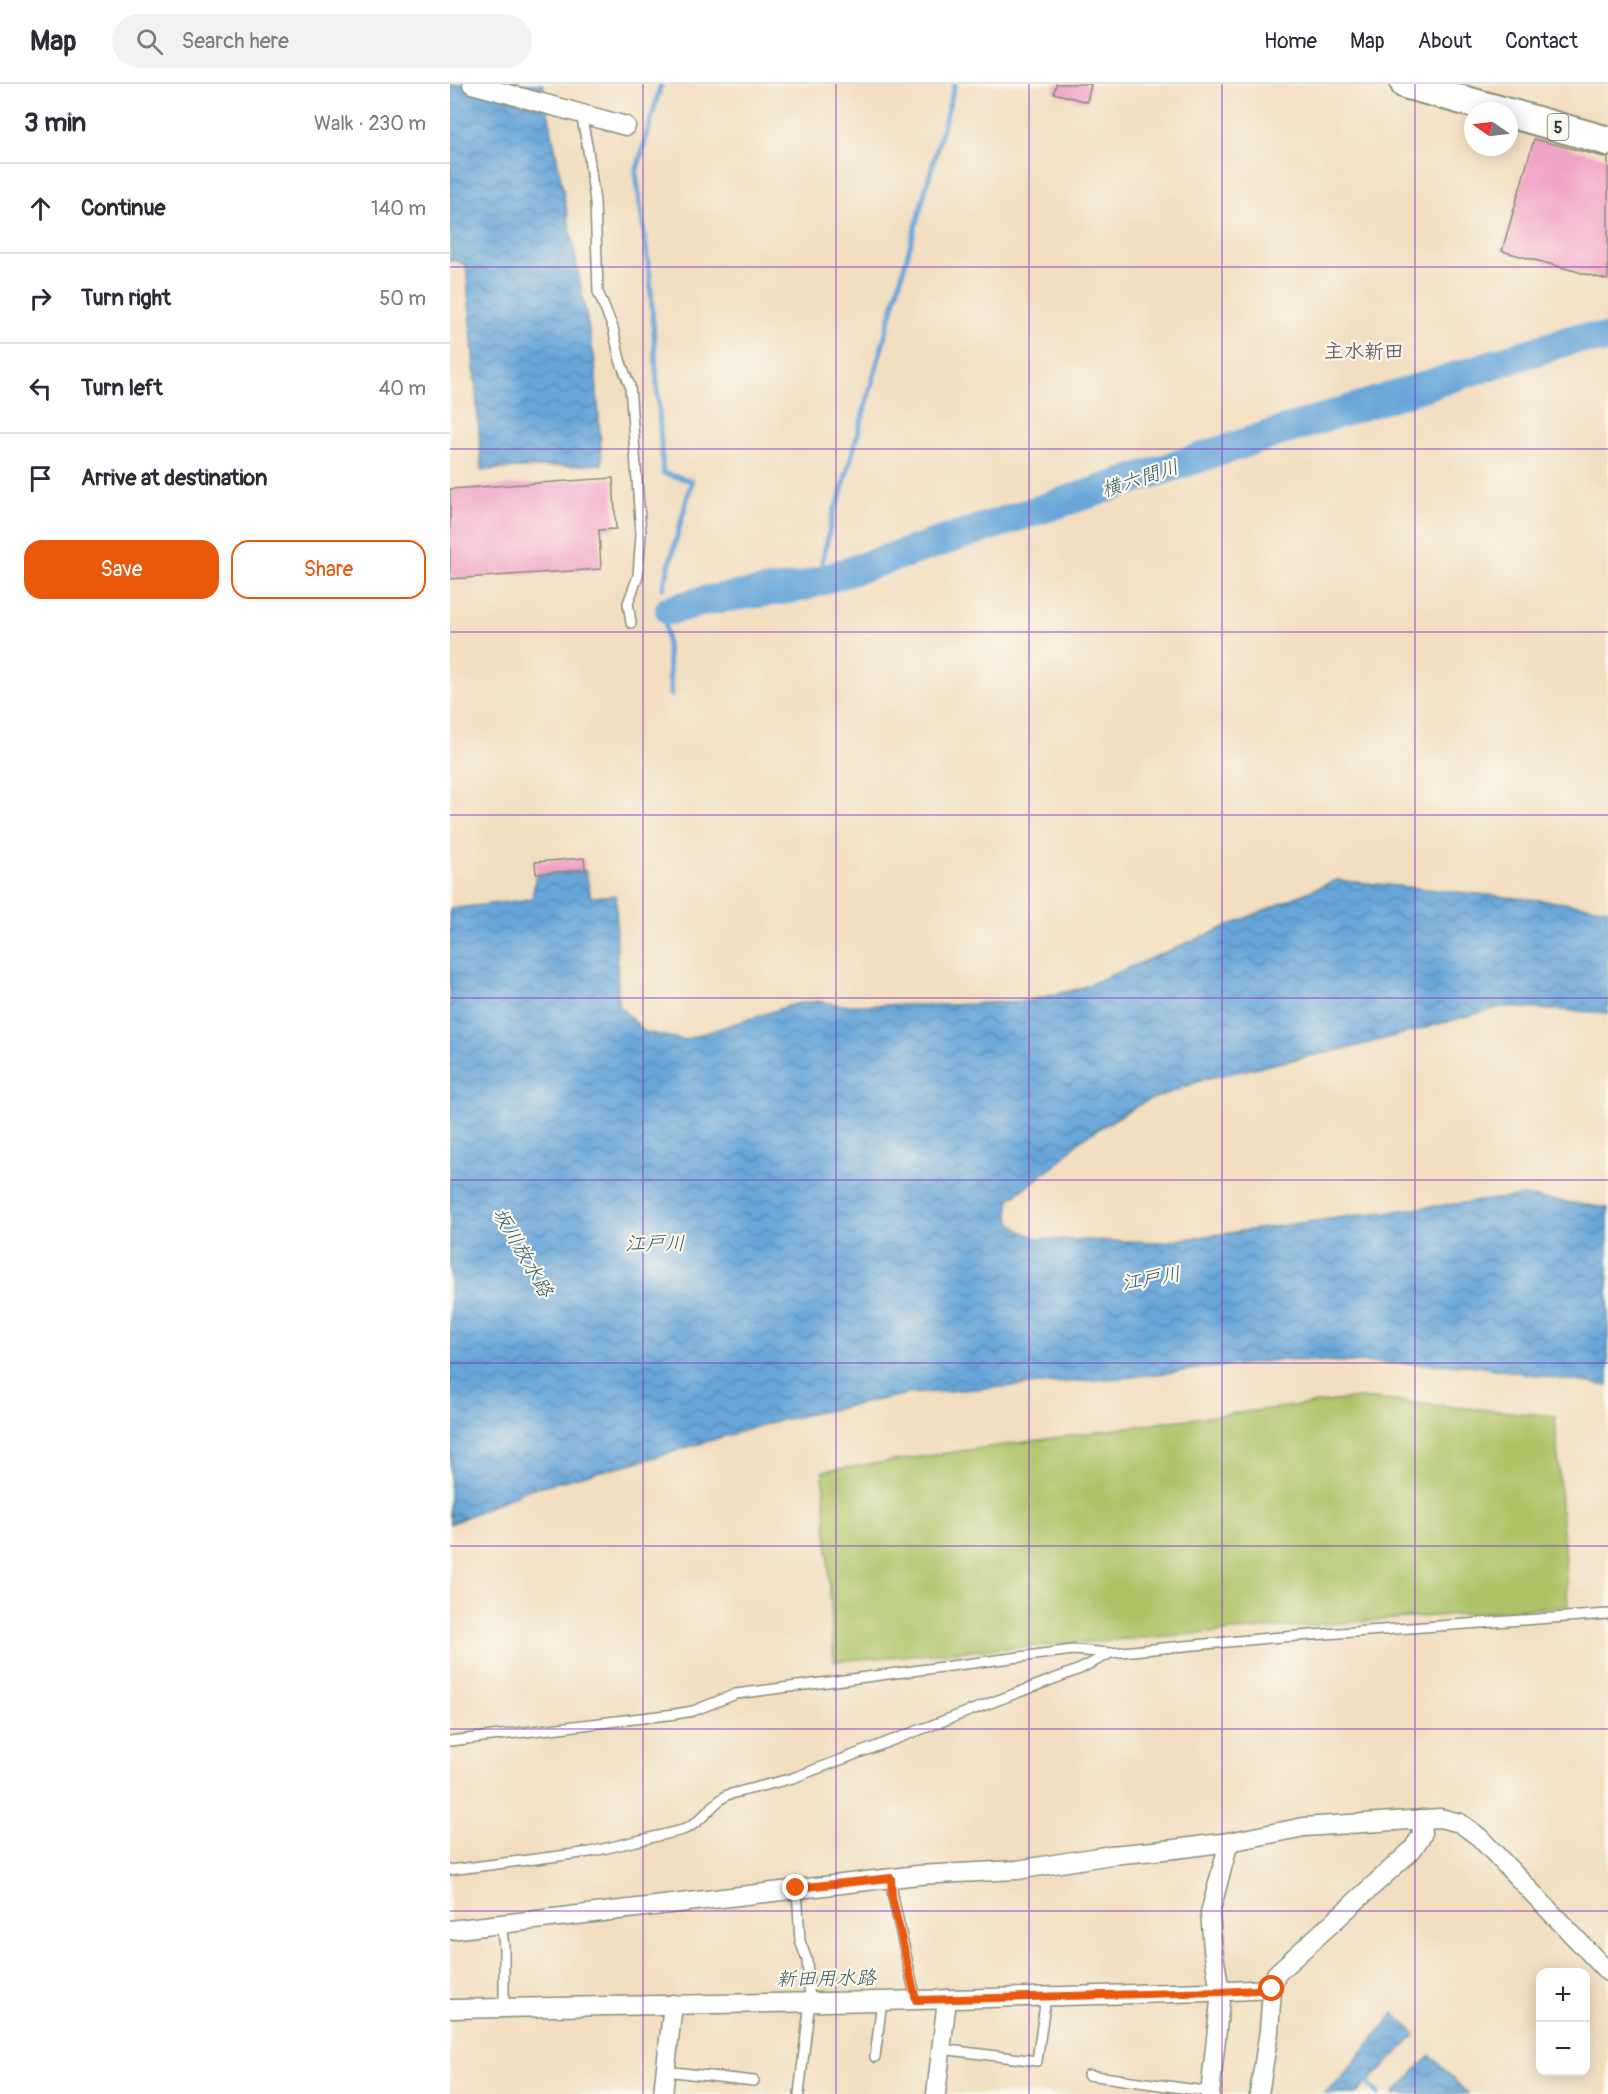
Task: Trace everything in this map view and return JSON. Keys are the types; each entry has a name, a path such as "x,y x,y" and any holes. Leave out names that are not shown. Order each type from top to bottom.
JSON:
{"main road":[{"path":"1405,84 1470,102"},
{"name":"5","path":"1518,116 1608,141"}],"street":[{"path":"472,84 626,126"},
{"path":"1259,2094 1269,2031 1272,1989 1276,1974 1419,1842 1422,1835 1421,1819"},
{"path":"450,1930 796,1888 941,1873 1017,1870 1111,1854 1229,1842 1304,1827 1421,1819 1450,1820 1469,1829 1608,1972"},
{"path":"1211,2093 1221,1992 1213,1949 1210,1913 1229,1842"},
{"path":"450,2009 882,2001 1272,1989"},
{"path":"936,2094 947,1999"},
{"path":"663,2094 673,2004"}],"lane":[{"path":"577,113 595,202 598,292 613,328 630,386 641,534 638,576 628,603 631,623"},
{"path":"450,1741 675,1714 693,1711 736,1694 1073,1650 1111,1653 1269,1638 1608,1614"},
{"path":"450,1870 590,1852 683,1830 695,1825 718,1800 727,1796 793,1778 1080,1669 1111,1653"},
{"path":"891,1878 892,1897 916,2000"},
{"path":"796,1888 800,1941 807,1960 810,2001 799,2094"},
{"path":"501,1924 504,1946 504,2007"},
{"path":"941,2049 1037,2061 1046,1997"},
{"path":"875,2057 882,2001"},
{"path":"665,2071 754,2081"},
{"path":"1088,2075 1211,2093"}],"green space":[{"path":"1360,1398 1555,1416 1568,1606 834,1661 823,1471 1164,1422"}],"water":[{"path":"450,84 543,84 595,362 602,464 482,470 466,265 455,260 450,262"},
{"name":"江戸川","path":"585,870 591,897 616,895 618,1005 645,1032 684,1040 795,1004 818,1001 840,1005 948,1005 1028,1001 1081,988 1336,880 1608,909 1608,1013 1501,1007 1362,1045 1208,1078 1142,1103 1080,1140 1058,1163 1010,1199 1009,1215 1014,1226 1019,1230 1040,1239 1163,1242 1350,1216 1524,1196 1608,1208 1608,1386 1469,1365 1278,1360 1121,1378 908,1394 776,1421 645,1460 530,1489 450,1524 450,909 532,899 536,874"},
{"path":"1394,2013 1416,2035 1356,2094 1323,2094 1343,2076"},
{"path":"1430,2055 1468,2094 1393,2094"}],"building":[{"path":"1056,84 1091,84 1087,102 1054,93"},
{"path":"1534,139 1608,158 1608,280 1502,251"},
{"path":"613,478 616,529 599,530 601,569 450,579 450,489"},
{"path":"584,858 585,870 536,874 535,862"}],"waterway":[{"path":"661,84 636,173 650,277 663,473 692,481 663,588"},
{"path":"822,562 834,510 839,501 955,84"},
{"name":"横六間川","path":"670,610 707,600 801,587 1577,338 1608,339"},
{"path":"664,606 671,695"},
{"path":"1364,2079 1378,2094"}],"district":[{"name":"主水新田","path":"1364,351"}],"route":[{"path":"796,1888 891,1878 892,1897 916,2000 1272,1989"}],"water label":[{"name":"坂川放水路","path":"523,1252"},
{"name":"新田用水路","path":"826,1978"}]}
